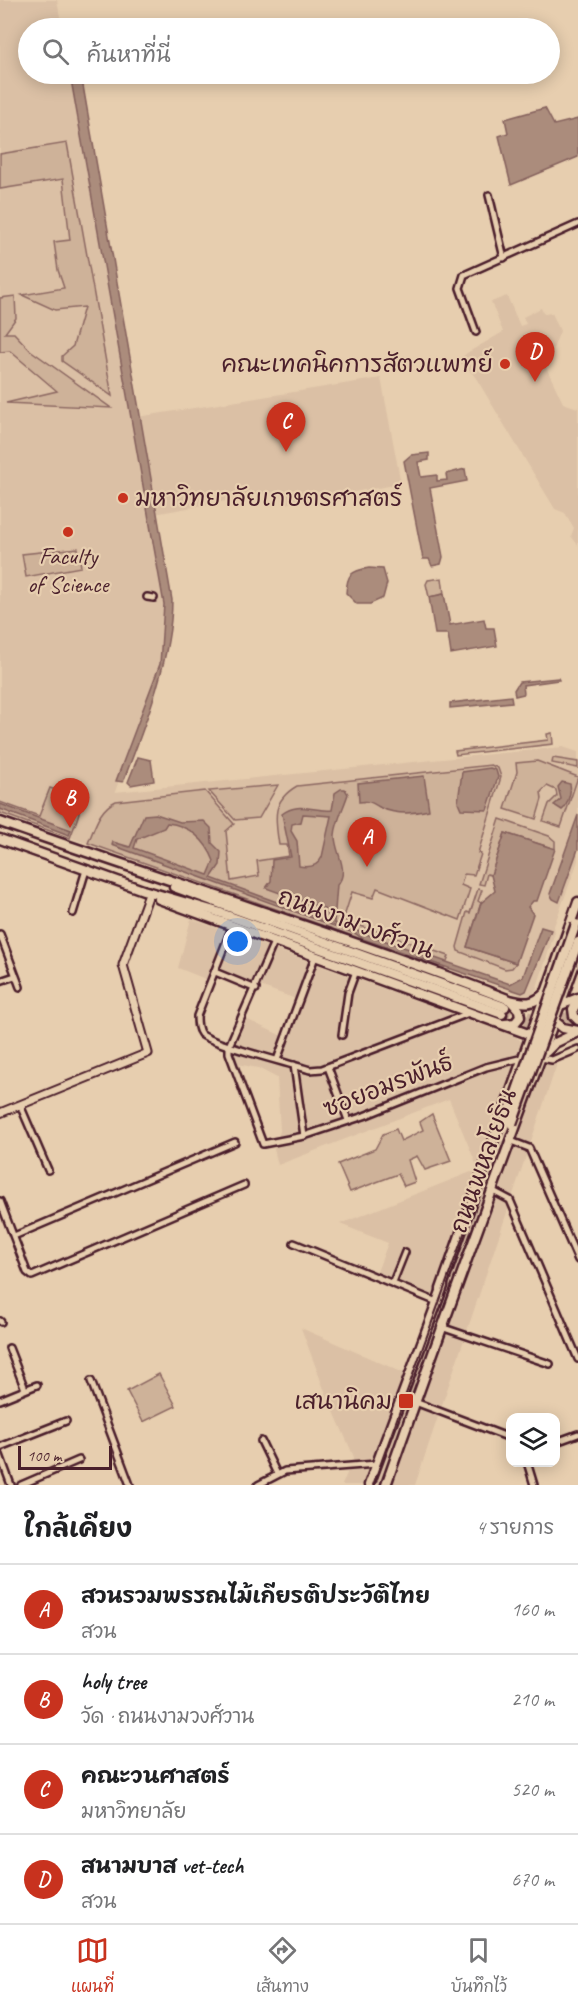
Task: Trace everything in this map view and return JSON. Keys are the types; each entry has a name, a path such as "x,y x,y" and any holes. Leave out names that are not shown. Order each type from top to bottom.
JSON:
{"main road":[{"name":"ถนนงามวงศ์วาน","path":"0,822 150,875 191,895 506,1007"},
{"name":"ถนนงามวงศ์วาน","path":"0,839 146,892 231,927 501,1024 539,1034"},
{"name":"ถนนงามวงศ์วาน","path":"146,892 218,912 506,1007 524,1004"},
{"name":"ถนนพหลโยธิน","path":"539,1034 545,996 578,902"},
{"name":"ถนนพหลโยธิน","path":"453,1294 577,921"},
{"name":"ถนนพหลโยธิน","path":"375,1485 385,1447 436,1302 509,1123 578,942"},
{"path":"561,950 560,960 566,964 572,963 578,956"},
{"name":"ถนนพหลโยธิน","path":"441,1290 524,1058 561,1005 578,956"},
{"path":"541,1057 539,1034 532,1012 524,1004 545,996 552,1018 563,1028 576,1033"},
{"path":"561,1005 578,1000"},
{"path":"578,1000 573,1009 574,1016 578,1020"},
{"path":"501,1024 512,1024 520,1017 519,1010 506,1007"},
{"path":"539,1034 552,1018"},
{"path":"539,1034 576,1033"},
{"path":"541,1057 555,1043 576,1033"},
{"name":"ถนนพหลโยธิน","path":"381,1485 415,1402 541,1057"},
{"path":"516,1078 532,1083"},
{"name":"ถนนพหลโยธิน","path":"369,1485 385,1447"},
{"name":"ถนนพหลโยธิน","path":"386,1485 396,1450"}],"street":[{"path":"489,195 504,258"},
{"path":"476,332 460,288 460,281 464,275 578,224"},
{"path":"147,597 154,598"},
{"path":"73,913 86,870"},
{"path":"0,1113 148,1053 123,965 146,892"},
{"path":"231,927 196,1016 197,1027 202,1035 229,1046 310,1070 328,1067 470,1013"},
{"path":"0,934 20,987"},
{"path":"229,1046 256,989 274,942"},
{"path":"277,1060 315,957"},
{"path":"342,1035 348,993 356,971"},
{"path":"215,972 256,989"},
{"path":"0,981 15,976"},
{"name":"ซอยอมรพันธ์","path":"229,1046 229,1053 263,1144 304,1136 348,1119 364,1116 486,1066 524,1058"},
{"path":"541,1057 552,1060 578,1049"},
{"path":"294,1065 304,1136"},
{"path":"328,1067 348,1119"},
{"path":"20,1105 48,1170"},
{"path":"511,1141 529,1148 578,1260"},
{"path":"14,1236 235,1142"},
{"path":"0,1201 29,1275 244,1185"},
{"path":"493,1191 510,1200 578,1359"},
{"path":"294,1243 393,1282 436,1302"},
{"path":"393,1282 405,1252"},
{"path":"441,1327 550,1364"},
{"path":"9,1348 25,1389"},
{"path":"91,1381 130,1485"},
{"path":"0,1400 37,1384"},
{"path":"415,1402 506,1436"},
{"path":"0,1447 66,1421"},
{"path":"560,1440 578,1434"},
{"path":"261,1441 278,1474"},
{"path":"0,1455 11,1485"},
{"path":"21,1485 79,1460"},
{"path":"258,1485 285,1471 377,1464"},
{"path":"529,1467 534,1485"}],"shaded area":[{"name":"มหาวิทยาลัยเกษตรศาสตร์","path":"0,0 57,0 60,18 18,18 18,84 72,84 131,418 381,378 401,484 283,504 281,491 149,515 164,604 160,664 115,792 563,747 578,752 578,861 554,926 555,932 536,990 532,995 526,997 0,813"},
{"path":"72,84 83,84 172,600 167,645 148,716 123,782 116,781 160,664 164,604"},
{"path":"545,108 554,125 578,119 578,157 511,185 499,136 508,133 505,119"},
{"path":"67,143 112,396 62,361 62,356 73,346 84,307 55,310 22,295 64,288 58,270 54,242 70,240 63,179 0,189 0,154"},
{"path":"15,296 16,318 5,333 14,333 30,350 111,408 6,403 57,391 10,351 0,352 0,298"},
{"name":"คณะเทคนิคการสัตวแพทย์","path":"507,296 520,326 526,324 523,317 541,308 544,314 552,313 560,331 546,367 563,403 578,408 578,545 571,536 574,528 565,513 555,509 476,378 466,366 457,362 467,353 503,332 491,302"},
{"path":"429,453 429,460 418,462 421,477 437,475 437,481 447,480 446,474 465,469 467,481 430,488 443,557 441,564 432,566 429,559 423,559 404,461 411,455"},
{"path":"78,548 81,567 26,577 22,554"},
{"path":"369,568 383,569 387,583 383,598 370,604 357,604 346,593 347,582 354,572"},
{"path":"442,578 444,594 429,597 426,584 428,580"},
{"path":"444,594 450,625 484,619 486,628 494,628 497,646 451,654 448,634 435,634 429,597"},
{"path":"558,678 559,680 523,685 524,694 515,696 514,690 519,682"},
{"path":"511,696 512,702 450,708 450,703"},
{"path":"552,733 553,744 456,755 455,751 548,740 547,734"},
{"path":"138,757 151,760 154,781 131,785 128,782"},
{"path":"553,758 578,762 578,768 552,763"},
{"path":"537,761 578,777 561,827 543,821 549,804 557,796 556,790 547,786 541,792 542,799 536,819 505,809 517,772 516,763"},
{"path":"491,765 498,768 501,777 478,853 481,854 474,875 464,874 461,885 470,889 460,920 377,888 373,898 352,892 343,920 449,956 444,968 88,843 105,809 116,801 205,791 234,824 226,831 231,881 259,876 257,861 289,856 287,845 279,845 276,819 279,804 297,786"},
{"path":"490,768 496,770 498,777 487,810 461,809 458,802 462,772"},
{"path":"424,776 429,810 399,813 373,803 359,802 358,783"},
{"path":"562,782 570,784 570,795 562,810 554,805 561,799 558,787"},
{"path":"278,785 259,818 235,820 209,791"},
{"path":"50,788 71,796 79,805 78,817 70,838 0,813 0,802 39,816"},
{"path":"345,789 348,794 335,835 342,874 337,885 334,923 510,984 523,977 541,927 551,930 526,991 522,993 363,939 356,934 112,845 113,842 130,847 144,815 156,814 180,822 204,821 211,828 212,843 221,852 220,865 211,878 321,918 324,909 266,888 271,881 272,860 291,857 282,814 294,808 332,810 335,793","holes":["303,814 331,816 322,857 316,864 310,866 299,866 297,841 291,831 292,824 301,822","167,823 189,830 206,846 214,861 208,875 134,848 137,839 164,828"]},
{"path":"0,804 71,830 69,835 0,809"},
{"path":"578,815 578,849 559,902 550,894"},
{"path":"500,819 549,836 555,841 555,849 505,833 491,875 487,874 484,885 479,884"},
{"path":"505,833 555,849 537,901 533,901 528,907 533,914 516,963 467,947 481,903 495,891 491,875"},
{"path":"478,889 482,890 478,901 481,903 467,947 516,963 512,968 505,969 458,951 457,947 467,912 470,913"},
{"path":"191,919 515,1036 521,1041 521,1046 559,1058 415,1485 342,1485 354,1457 324,1389 301,1328 406,1374 432,1305 432,1298 377,1272 388,1243 340,1224 471,1172 476,1173 477,1166 449,1099 278,1165 274,1149 280,1131 277,1078 258,1068 237,1064 233,1052 246,1019 282,1036 296,999 213,969 208,980 178,968"},
{"path":"432,1114 451,1161 425,1170 417,1156 408,1160 415,1182 404,1186 398,1174 350,1192 338,1164 375,1149 383,1134 396,1129 401,1141 423,1130 420,1122"},
{"path":"159,1374 176,1406 143,1422 127,1391"}],"tunnel":[{"path":"505,1007 541,1019 558,1019 578,1012"},
{"path":"502,1014 540,1028"},
{"path":"556,1028 578,1020"}],"railway":[{"path":"373,1485 578,919"}],"place":[{"name":"คณะเทคนิคการสัตวแพทย์","path":"505,364"},
{"name":"สนามบาส vet-tech","path":"535,382"},
{"name":"คณะวนศาสตร์","path":"286,452"},
{"name":"มหาวิทยาลัยเกษตรศาสตร์","path":"123,498"},
{"name":"Faculty of Science","path":"68,532"},
{"name":"holy tree","path":"70,828"},
{"name":"สวนรวมพรรณไม้เกียรติประวัติไทย","path":"367,867"},
{"name":"เสนานิคม","path":"406,1401"}]}
